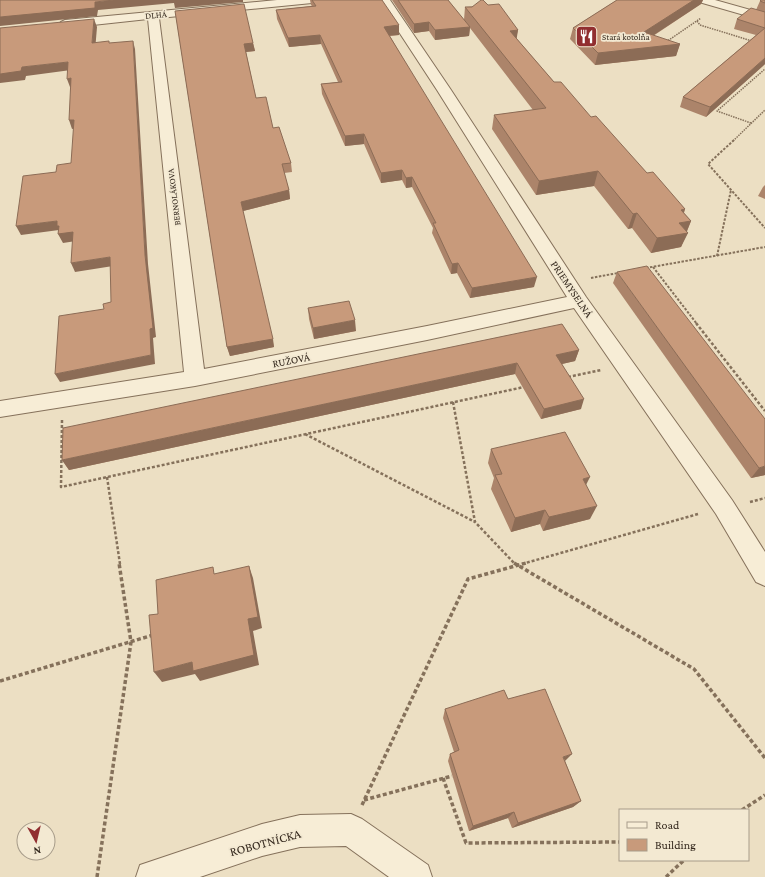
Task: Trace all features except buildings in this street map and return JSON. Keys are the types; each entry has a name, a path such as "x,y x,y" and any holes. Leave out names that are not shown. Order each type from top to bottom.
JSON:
{"street":[{"name":"DLHÁ","path":"54,26 312,0"},
{"name":"PRIEMYSELNÁ","path":"384,0 444,90 579,301 724,507 765,574"},
{"path":"704,0 765,18"},
{"name":"BERNOLÁKOVA","path":"153,16 195,378"},
{"name":"RUŽOVÁ","path":"0,409 195,378 427,334 579,301"},
{"path":"351,830 416,877"},
{"name":"ROBOTNÍCKA","path":"152,877 262,840 300,831 351,830"}],"path":[{"path":"666,43 720,5"},
{"path":"697,21 700,25 758,43"},
{"path":"751,123 716,111 765,69"},
{"path":"765,110 708,164 765,228"},
{"path":"717,256 731,190"},
{"path":"645,268 765,247"},
{"path":"652,267 765,411"},
{"path":"567,282 624,272"},
{"path":"567,377 624,365"},
{"path":"63,398 61,487 529,386"},
{"path":"453,402 476,522"},
{"path":"305,434 476,522 516,565 694,669 765,758"},
{"path":"97,877 130,642 107,477"},
{"path":"351,830 468,579 724,507 765,498"},
{"path":"0,681 158,634"},
{"path":"364,800 452,776"},
{"path":"443,778 466,843 619,842"},
{"path":"744,809 765,796"},
{"path":"666,877 683,861"}],"place":[{"name":"Stará kotolňa","path":"587,37"}]}
